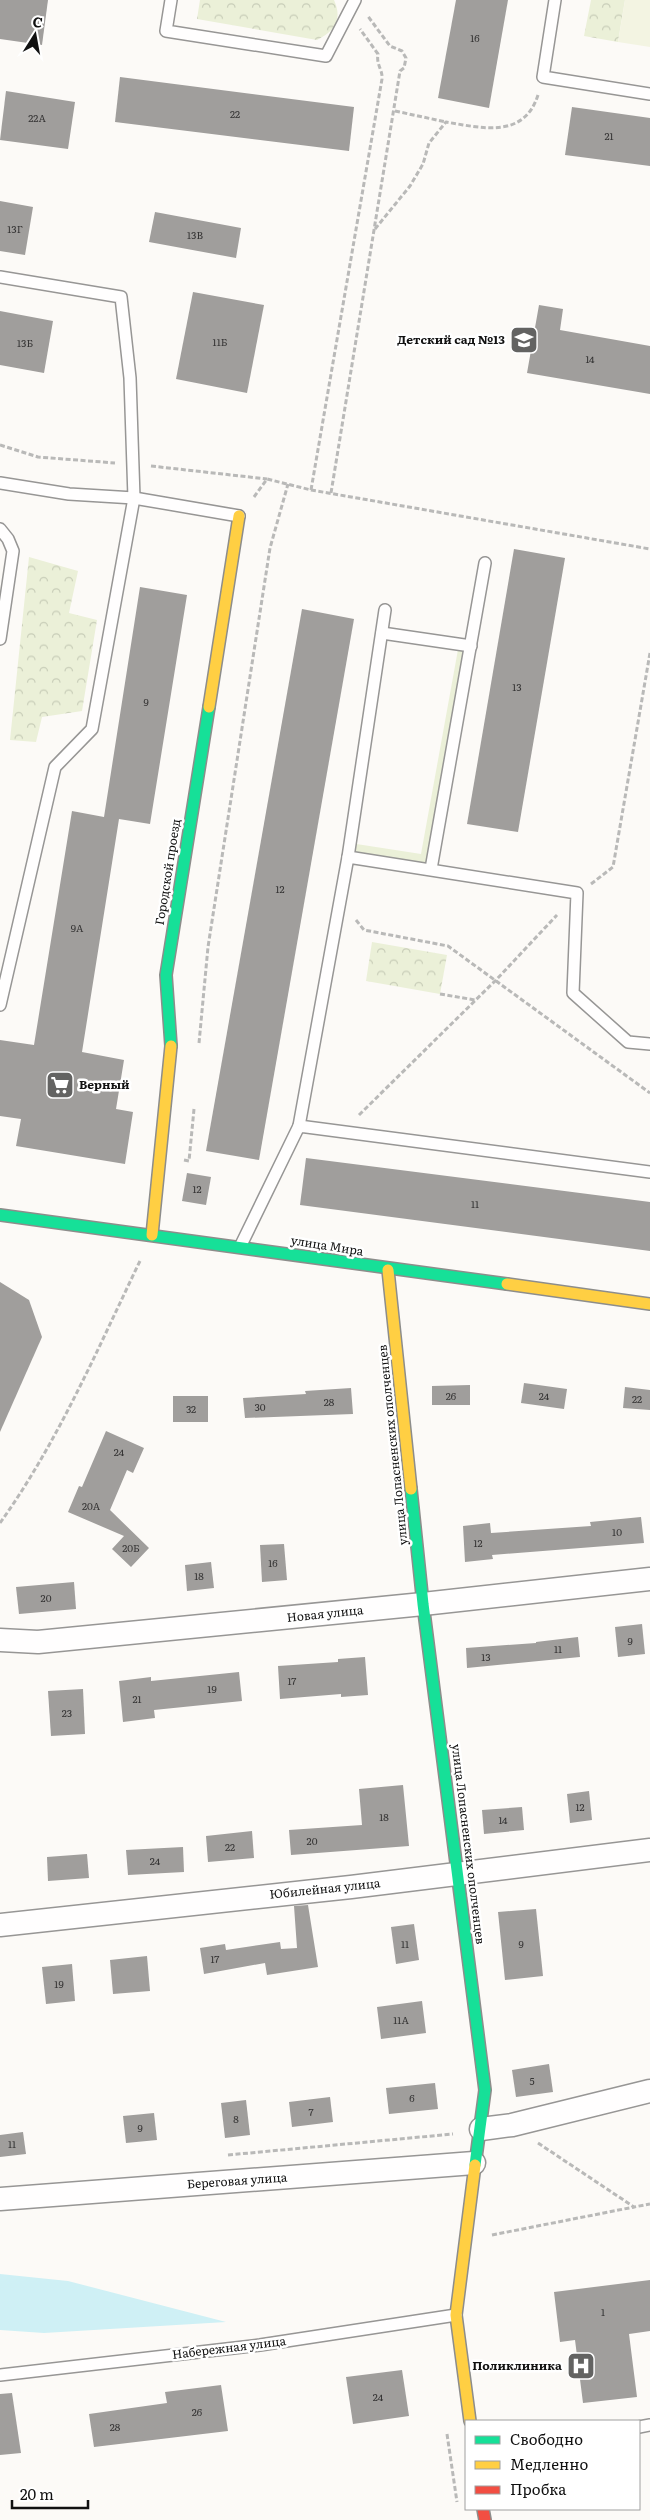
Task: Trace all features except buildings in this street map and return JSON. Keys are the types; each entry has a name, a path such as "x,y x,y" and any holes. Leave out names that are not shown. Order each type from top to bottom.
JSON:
{"street":[{"name":"Городской проезд","path":"152,1235 170,1044 166,976 239,516"},
{"name":"улица Мира","path":"0,1214 240,1247 388,1270 650,1304"},
{"name":"улица Лопасненских ополченцев","path":"388,1270 423,1604 485,2090 481,2129 474,2163 456,2315 470,2420"},
{"name":"Новая улица","path":"0,1640 38,1642 423,1604 650,1579"},
{"name":"Юбилейная улица","path":"0,1925 459,1875 650,1850"},
{"path":"481,2129 512,2126 650,2091"},
{"name":"Береговая улица","path":"0,2199 474,2163"}],"lane":[{"path":"171,0 166,31 326,56 348,13 358,4"},
{"path":"556,0 543,77 650,94"},
{"path":"0,277 121,297 130,378 134,498 92,729 56,767 0,1005"},
{"path":"0,483 69,494 134,498 239,516"},
{"path":"0,529 8,539 13,552 0,639"},
{"path":"431,869 485,563"},
{"path":"240,1247 299,1126 348,857 385,610"},
{"path":"382,633 470,646"},
{"path":"348,857 577,893 573,993 628,1042 650,1044"},
{"path":"299,1126 650,1172"},
{"name":"Набережная улица","path":"0,2375 260,2344 456,2315"}],"path":[{"path":"331,493 395,111 400,71 404,68 406,58 402,51 390,46 358,4"},
{"path":"310,490 383,72 378,66 378,54 348,13"},
{"path":"395,111 485,128 510,126 527,117 536,100 543,77"},
{"path":"375,230 410,186 423,164 429,143 446,122"},
{"path":"239,516 267,479 310,490 650,549"},
{"path":"199,1044 208,946 269,557 288,484"},
{"path":"343,1132 496,980 577,893 613,867 650,653"},
{"path":"340,900 364,930 448,946 650,1093"},
{"path":"440,994 475,1000"},
{"path":"159,1158 189,1161 194,1102"},
{"path":"0,1523 19,1496 66,1415 152,1235"},
{"path":"512,2126 634,2207"},
{"path":"218,2156 481,2129"},
{"path":"466,2240 650,2204"}],"green space":[{"path":"200,0 334,0 338,13 332,29 317,40 197,19"},
{"path":"591,0 625,0 618,42 584,36"},
{"path":"625,0 650,0 650,47 618,42"},
{"path":"29,557 78,571 69,613 97,620 82,711 42,717 36,742 10,740"},
{"path":"459,644 471,646 431,869 348,857 350,843 421,854"},
{"path":"372,942 447,955 440,994 366,981"}],"water":[{"path":"0,2274 68,2281 226,2322 44,2333 0,2330"}],"traffic: fast":[{"path":"171,1046 166,975 209,707"},
{"path":"0,1215 507,1284"},
{"path":"411,1489 423,1604 485,2090 475,2165"}],"traffic: slow":[{"path":"209,707 239,516"},
{"path":"152,1235 171,1046"},
{"path":"388,1270 411,1489"},
{"path":"507,1284 650,1304"},
{"path":"470,2420 456,2315 475,2165"}],"traffic: jam":[{"path":"483,2510 485,2520"}],"place":[{"name":"Детский сад №13","path":"524,340"},
{"name":"Верный","path":"60,1085"},
{"name":"Поликлиника","path":"581,2366"}]}
